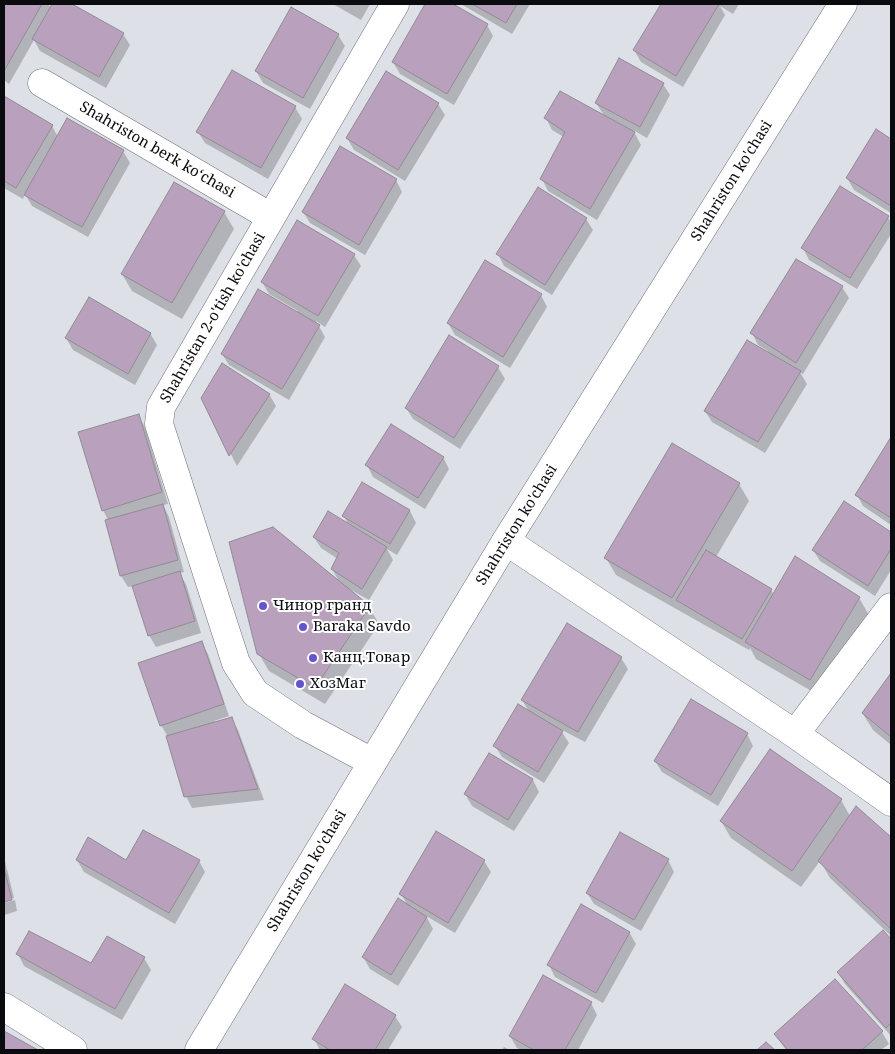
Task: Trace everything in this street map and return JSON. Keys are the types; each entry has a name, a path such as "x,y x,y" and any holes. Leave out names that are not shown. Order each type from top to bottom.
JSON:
{"street":[{"name":"Shahristan 2-o'tish ko'chasi","path":"372,762 303,725 255,694 241,671 224,627 159,424 161,407 395,4"},
{"name":"Shahriston ko'chasi","path":"199,1050 506,541 843,4"},
{"name":"Shahriston berk koʻchasi","path":"42,83 271,217"},
{"path":"506,541 795,734 891,802"},
{"path":"795,734 891,606"},
{"path":"4,1007 73,1050"}],"building":[{"path":"4,4 42,4 4,71"},
{"path":"52,4 72,4 124,33 99,77 32,39"},
{"path":"425,4 453,4 488,24 447,94 392,62"},
{"path":"472,4 517,4 506,23"},
{"path":"661,4 719,4 676,76 633,50"},
{"path":"291,7 339,34 303,98 255,71"},
{"path":"619,58 664,83 640,127 595,103"},
{"path":"232,70 296,106 261,168 196,132"},
{"path":"386,71 439,103 398,170 346,138"},
{"path":"560,91 635,132 590,209 540,179 565,132 544,118"},
{"path":"4,96 53,125 16,188 4,181"},
{"path":"67,118 124,150 82,227 24,195"},
{"path":"876,129 891,139 891,206 846,178"},
{"path":"340,146 397,179 359,245 302,212"},
{"path":"174,182 225,211 172,303 121,274"},
{"path":"840,186 889,216 850,278 801,248"},
{"path":"538,187 587,218 545,285 496,254"},
{"path":"297,220 355,254 318,316 261,282"},
{"path":"796,259 843,286 796,363 750,333"},
{"path":"485,260 542,294 503,357 447,323"},
{"path":"258,289 320,325 282,389 221,354"},
{"path":"89,297 151,333 128,374 65,338"},
{"path":"449,335 499,366 454,438 405,408"},
{"path":"747,340 801,371 758,442 704,411"},
{"path":"222,363 270,394 229,456 201,398"},
{"path":"139,414 162,492 102,511 78,432"},
{"path":"391,424 444,457 418,498 365,465"},
{"path":"891,437 891,518 855,495"},
{"path":"672,443 740,483 672,598 604,558"},
{"path":"362,482 410,510 390,544 342,516"},
{"path":"844,501 891,532 891,549 868,586 812,550"},
{"path":"163,504 178,560 120,576 105,520"},
{"path":"328,511 387,547 362,589 331,569 339,553 313,537"},
{"name":"Baraka Savdo","path":"273,527 370,606 315,688 257,654 229,542"},
{"path":"706,550 772,589 742,639 676,600"},
{"path":"795,556 860,597 810,680 745,642"},
{"path":"180,571 195,621 148,636 132,586"},
{"path":"567,623 622,657 578,732 521,700"},
{"path":"202,641 224,704 160,726 138,663"},
{"path":"891,673 891,737 862,713"},
{"path":"691,699 748,733 711,795 654,761"},
{"path":"518,704 563,731 538,772 493,746"},
{"path":"232,717 258,789 184,797 166,736"},
{"path":"770,749 842,799 792,871 720,821"},
{"path":"489,753 533,779 508,820 464,794"},
{"path":"856,806 891,837 891,929 818,861"},
{"path":"143,830 200,860 169,913 76,860 88,837 126,860"},
{"path":"436,831 485,860 448,923 399,894"},
{"path":"620,832 669,859 634,920 586,893"},
{"path":"4,868 12,900 4,902"},
{"path":"398,898 427,917 391,975 362,957"},
{"path":"581,904 630,932 596,993 547,965"},
{"path":"883,930 891,939 891,1023 886,1028 837,972"},
{"path":"29,931 91,963 107,936 145,957 115,1009 16,954"},
{"path":"543,975 592,1002 565,1050 534,1050 509,1036"},
{"path":"835,979 883,1031 862,1050 788,1050 774,1034"},
{"path":"345,984 396,1015 375,1050 330,1050 312,1039"},
{"path":"4,1031 38,1050 4,1050"},
{"path":"766,1042 775,1050 757,1050"}],"place":[{"name":"Чинор гранд","path":"263,606"},
{"name":"Baraka Savdo","path":"303,627"},
{"name":"Канц.Товар","path":"313,658"},
{"name":"ХозМаг","path":"300,684"}]}
